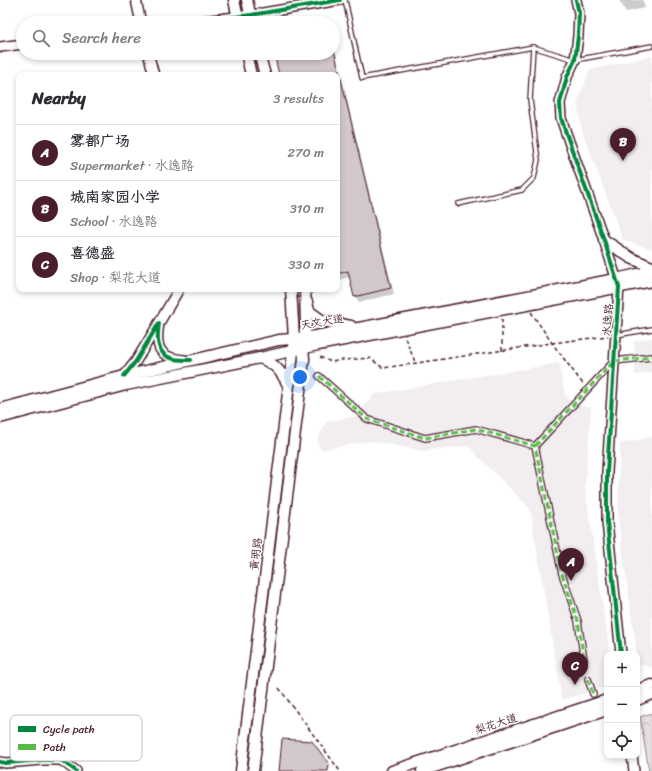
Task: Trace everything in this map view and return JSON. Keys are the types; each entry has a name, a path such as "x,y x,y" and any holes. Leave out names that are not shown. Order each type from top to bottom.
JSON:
{"main road":[{"path":"234,0 238,16"},
{"path":"247,0 251,16"},
{"path":"248,60 250,72"},
{"path":"261,60 264,72"},
{"path":"604,240 631,258 652,267"},
{"name":"天文大道","path":"0,409 124,376 280,340 294,339 304,343 617,283 652,271"},
{"name":"天文大道","path":"0,418 126,385 260,358 292,350 304,343 357,328 617,283 652,281"},
{"name":"黄明路","path":"241,771 294,339 291,292"},
{"path":"305,292 309,310 317,317 323,321 357,328"},
{"path":"254,770 304,359 306,323 305,292"},
{"path":"260,358 277,367 288,385"},
{"path":"640,689 652,684"},
{"path":"640,699 652,694"},
{"name":"梨花大道","path":"392,771 604,701"},
{"name":"梨花大道","path":"422,771 604,711"}],"street":[{"path":"136,0 139,16"},
{"path":"266,16 340,0"},
{"name":"水逸路","path":"576,0 579,13 575,60 567,77 560,103 561,118 604,240 617,283 616,335 607,472 607,522 621,651"},
{"path":"0,47 16,45"},
{"path":"150,60 153,72"},
{"path":"124,376 136,361 177,292"},
{"path":"159,323 157,337 161,350 173,359 190,360"},
{"path":"535,446 614,361 652,357"},
{"path":"320,376 367,419 425,438 476,429 535,446"},
{"path":"535,446 562,574 578,621 584,660"},
{"path":"588,679 594,694"},
{"path":"632,759 634,771"},
{"path":"0,762 30,761"},
{"path":"62,761 76,771"}],"lane":[{"path":"345,0 362,78 533,47 575,60 652,46"},
{"path":"458,204 522,190 534,178 538,160 530,100 533,47"},
{"path":"616,335 652,329"}],"path":[{"path":"531,312 552,343 588,390"},
{"path":"502,318 502,351"},
{"path":"320,357 331,362 370,358 383,368 616,335"},
{"path":"404,338 416,364"},
{"path":"279,688 340,771"}],"shaded area":[{"path":"652,56 652,248 650,249 623,240 582,131 577,103 590,70"},
{"path":"652,338 652,372 635,375 634,341"},
{"path":"559,363 565,395 575,405 591,407 585,487 610,651 604,651 604,687 562,700 530,509 468,446 424,451 370,441 321,450 317,441 326,422 356,416 374,394"},
{"path":"652,437 652,668 640,664 640,651 636,651 618,517 620,444"}],"green space":[{"path":"652,713 652,771 649,771 640,717"}],"building":[{"path":"276,60 336,60 339,72 278,72"},
{"path":"340,75 391,288 354,297 348,271 340,273"},
{"path":"282,739 312,741 329,764 328,771 279,771"}],"marked path":[{"path":"535,446 614,361 652,357"},
{"path":"319,376 367,419 425,438 476,429 535,446 562,574 578,621 584,660"},
{"path":"588,679 593,694"}],"cycle path":[{"path":"243,16 340,0"},
{"path":"576,0 579,13 575,60 567,77 560,103 561,118 619,287 607,472 607,522 621,651"},
{"path":"124,376 136,361 159,323 158,339 160,350 163,354 174,359 191,360"},
{"path":"0,762 30,761"},
{"path":"62,761 76,771"}],"place":[{"name":"城南家园小学","path":"623,161"},
{"name":"雾都广场","path":"571,581"},
{"name":"喜德盛","path":"575,685"}]}
